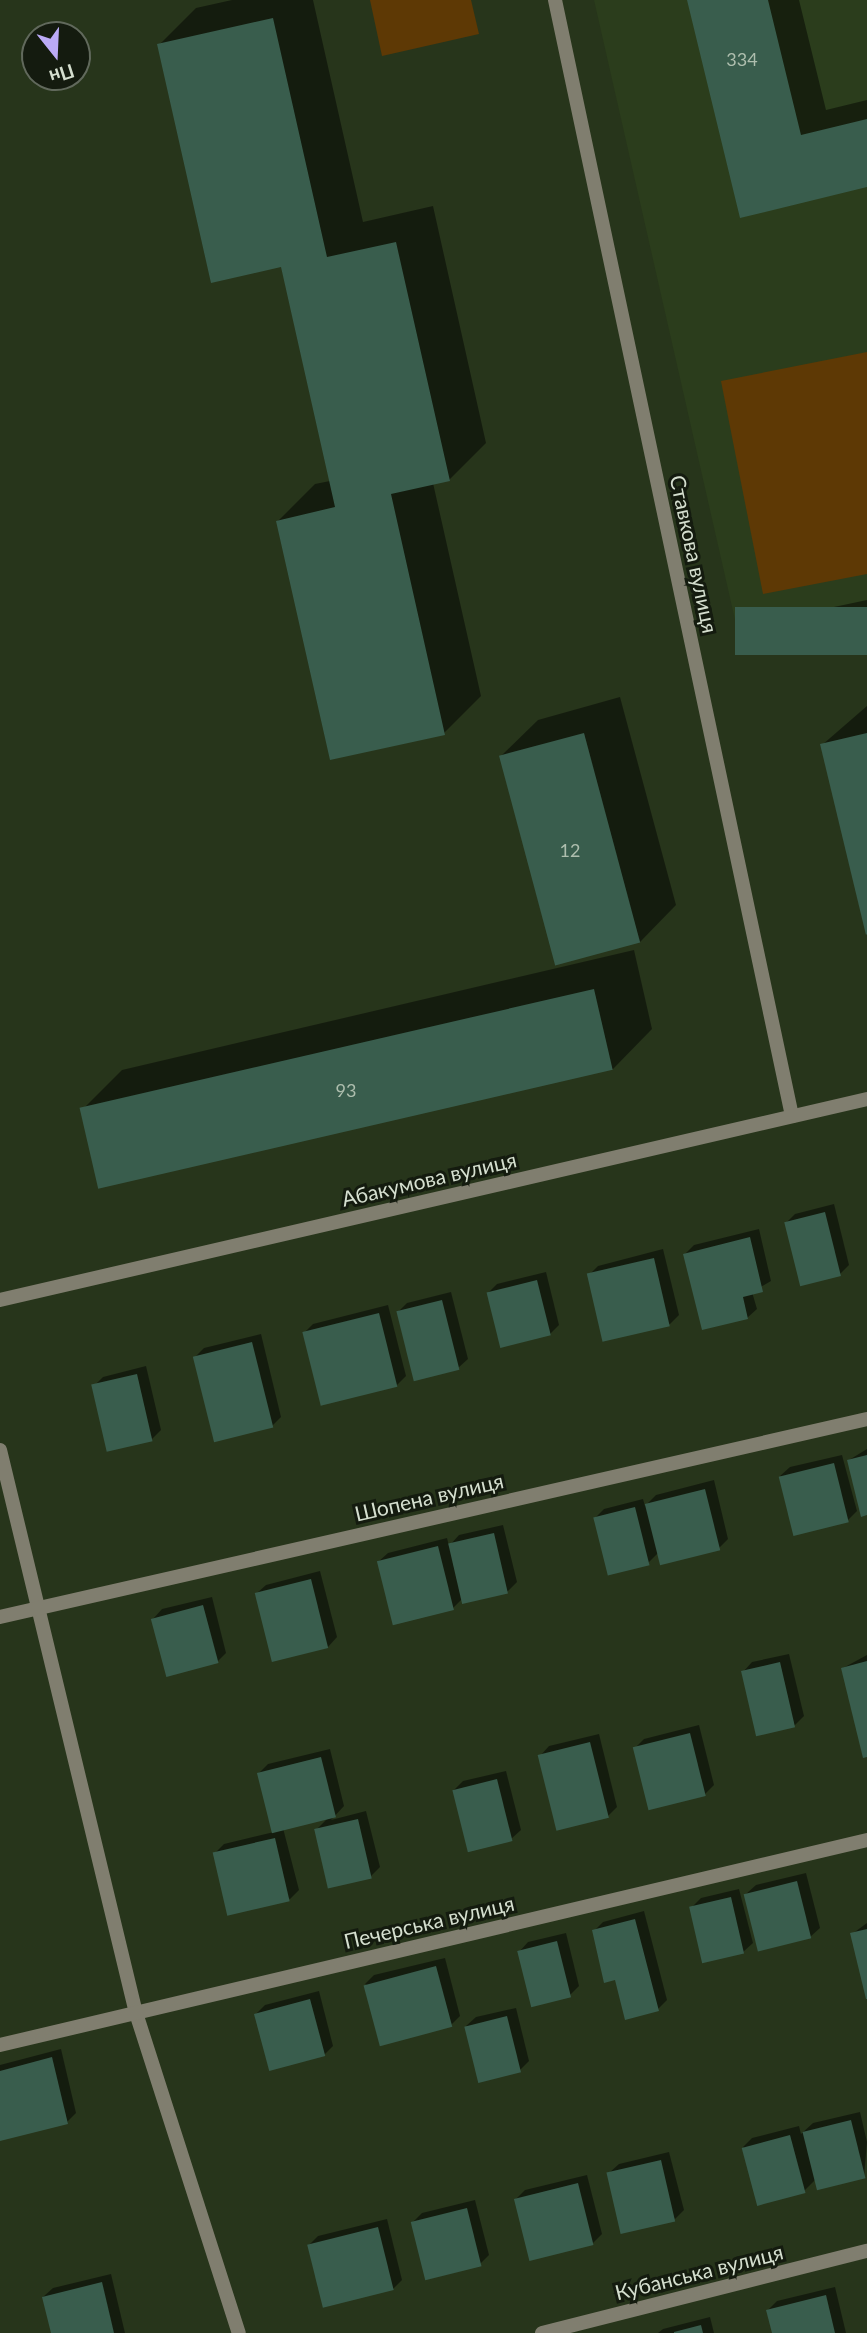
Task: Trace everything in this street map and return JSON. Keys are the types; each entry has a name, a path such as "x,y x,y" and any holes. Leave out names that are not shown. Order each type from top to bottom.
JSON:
{"street":[{"name":"Ставкова вулиця","path":"555,0 792,1116"},
{"name":"Абакумова вулиця","path":"0,1300 867,1099"},
{"name":"Шопена вулиця","path":"0,1617 867,1419"},
{"path":"0,1450 136,2013 239,2333"},
{"name":"Печерська вулиця","path":"0,2045 867,1840"},
{"name":"Кубанська вулиця","path":"542,2333 867,2252"}],"shaded area":[{"path":"370,0 471,0 479,34 382,56"},
{"path":"594,0 867,0 867,607 738,633"},
{"path":"867,352 867,574 763,594 721,381"}],"building":[{"path":"687,0 768,0 801,135 867,119 867,187 740,218"},
{"path":"273,18 327,257 396,242 450,481 391,494 445,735 330,760 276,521 335,507 281,267 211,283 157,44"},
{"path":"735,607 867,607 867,655 735,655"},
{"path":"584,733 640,943 555,965 499,756"},
{"path":"867,733 867,934 866,935 820,744"},
{"path":"594,989 613,1070 98,1189 80,1108"},
{"path":"825,1212 841,1276 800,1286 784,1222"},
{"path":"750,1237 763,1292 743,1297 748,1319 702,1330 683,1254"},
{"path":"654,1258 670,1326 603,1342 587,1274"},
{"path":"537,1280 551,1335 500,1348 487,1293"},
{"path":"442,1300 459,1370 414,1381 396,1311"},
{"path":"379,1313 397,1387 321,1406 302,1332"},
{"path":"252,1342 273,1427 214,1442 193,1357"},
{"path":"137,1374 153,1441 107,1452 91,1385"},
{"path":"867,1455 867,1515 861,1517 847,1460"},
{"path":"834,1463 849,1522 793,1536 779,1477"},
{"path":"705,1489 720,1550 660,1565 645,1504"},
{"path":"635,1507 650,1565 608,1576 593,1517"},
{"path":"494,1533 508,1593 462,1604 448,1544"},
{"path":"438,1546 454,1610 393,1625 377,1561"},
{"path":"311,1579 328,1648 272,1662 255,1593"},
{"path":"203,1605 219,1663 166,1677 151,1619"},
{"path":"867,1661 867,1757 863,1758 841,1668"},
{"path":"780,1662 795,1727 756,1736 741,1671"},
{"path":"690,1733 706,1796 648,1810 633,1747"},
{"path":"590,1742 609,1818 556,1831 538,1755"},
{"path":"321,1757 336,1817 272,1833 257,1773"},
{"path":"497,1779 512,1841 468,1852 452,1790"},
{"path":"358,1819 372,1878 328,1889 314,1829"},
{"path":"275,1838 290,1901 227,1916 213,1852"},
{"path":"797,1881 811,1938 758,1952 744,1894"},
{"path":"731,1897 744,1954 702,1963 689,1907"},
{"path":"635,1919 659,2011 625,2020 615,1980 604,1983 592,1930"},
{"path":"867,1929 867,1999 866,1999 850,1933"},
{"path":"557,1941 571,1997 531,2007 517,1951"},
{"path":"436,1966 452,2027 380,2046 364,1985"},
{"path":"310,1999 325,2056 269,2071 254,2014"},
{"path":"507,2016 521,2072 478,2083 464,2027"},
{"path":"52,2057 68,2124 0,2141 0,2071"},
{"path":"851,2120 866,2178 817,2190 802,2132"},
{"path":"790,2135 806,2193 757,2206 742,2148"},
{"path":"661,2160 675,2221 621,2234 606,2173"},
{"path":"578,2183 593,2245 529,2261 514,2199"},
{"path":"467,2208 482,2266 425,2280 411,2222"},
{"path":"378,2227 394,2290 323,2308 307,2245"},
{"path":"102,2282 114,2333 51,2333 42,2297"},
{"path":"826,2295 835,2333 772,2333 766,2310"},
{"path":"701,2325 703,2333 674,2333 674,2332"}]}
